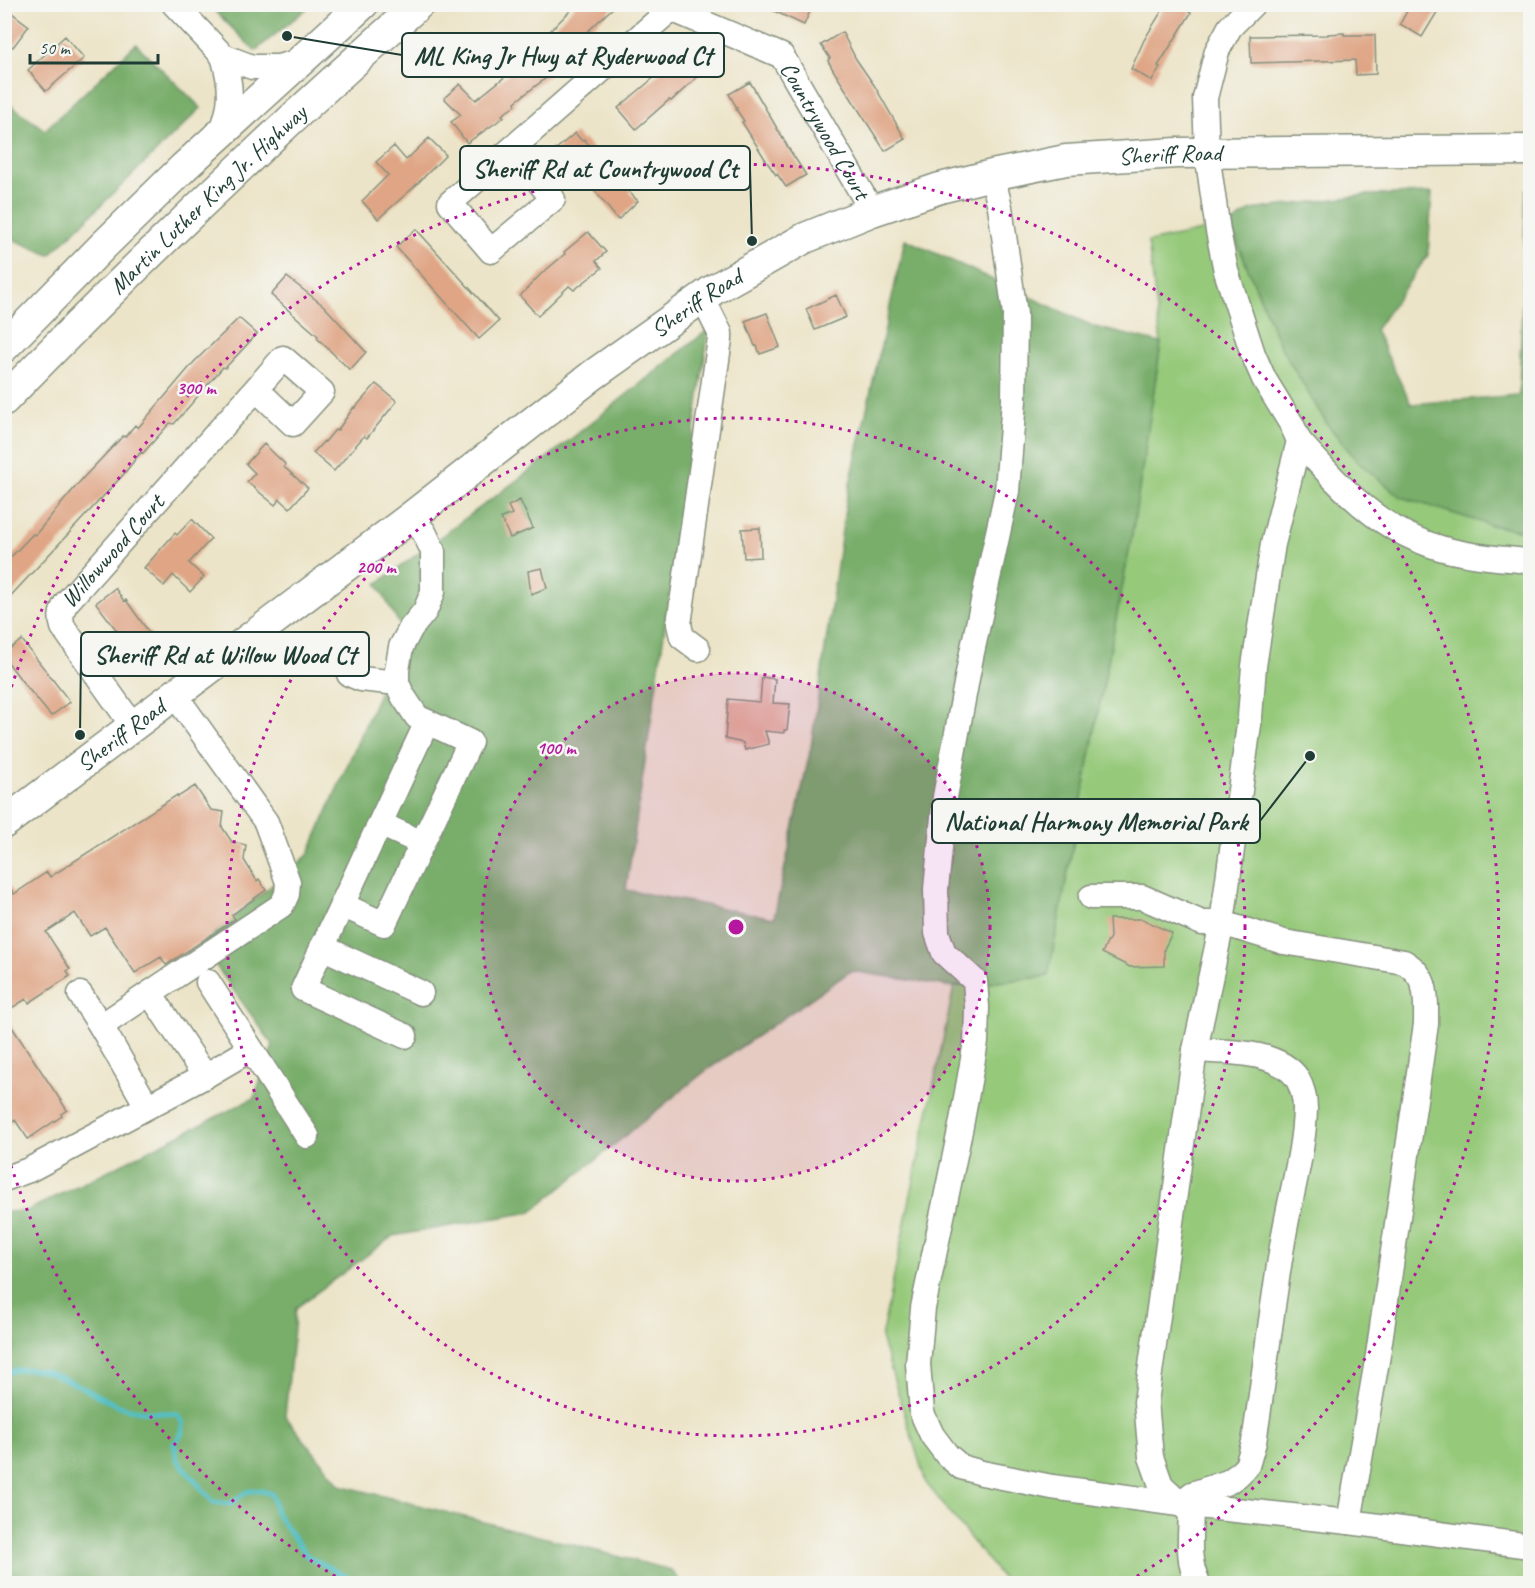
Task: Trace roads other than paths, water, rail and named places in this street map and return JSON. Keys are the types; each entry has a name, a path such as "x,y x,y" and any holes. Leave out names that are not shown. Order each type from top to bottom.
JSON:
{"main road":[{"name":"Martin Luther King Jr. Highway","path":"4,347 103,246 363,4"},
{"name":"Martin Luther King Jr. Highway","path":"4,400 92,310 252,155 418,4"},
{"name":"Sheriff Road","path":"4,823 411,517 593,375 702,297 776,252 805,238 872,211 940,188 992,175 1090,157 1206,153 1530,150"}],"street":[{"path":"174,4 223,56 252,67 278,67 300,62"},
{"path":"1253,4 1230,27 1212,66 1205,98 1206,153 1226,272 1252,354 1264,379 1299,441 1339,486 1368,512 1408,537 1432,546 1466,554 1530,561"},
{"name":"Countrywood Court","path":"513,150 671,9 782,56 872,211"},
{"path":"221,134 230,104 230,79 223,56"},
{"path":"992,175 1000,207 1015,314 1014,400 1007,492 971,657 945,797 939,845 936,889 937,933 944,953 975,981 978,1006 976,1042 961,1126 923,1308 918,1364 922,1413 932,1435 947,1455 961,1467 982,1473 1052,1487 1179,1504 1349,1522 1530,1546"},
{"path":"698,649 682,637 679,624 720,339 720,333 702,297"},
{"name":"Willowwood Court","path":"133,726 63,627 61,613 66,603 256,389"},
{"path":"1198,1584 1192,1570 1189,1553 1191,1513 1161,1485 1150,1457 1146,1402 1195,1050 1222,923 1250,717 1254,666 1273,544 1299,441"},
{"path":"342,905 384,924 470,742 417,717 397,683 401,647 411,628 425,611 433,592 433,551 424,532 411,517"},
{"path":"349,674 370,681 397,683"},
{"path":"101,1026 282,905 287,894 288,882 266,822 175,695"},
{"path":"405,1036 303,989 427,722"},
{"path":"380,824 422,843"},
{"path":"1091,897 1142,897 1202,923 1222,923 1284,942 1404,962 1413,967 1421,976 1425,989 1426,1024 1378,1355 1349,1522"},
{"path":"322,947 421,993"},
{"path":"208,982 307,1136"},
{"path":"150,993 205,1076"},
{"path":"80,994 147,1106"},
{"path":"4,1179 29,1170 251,1049"},
{"path":"1179,1504 1192,1494 1228,1482 1247,1466 1254,1442 1283,1236 1305,1109 1298,1079 1280,1064 1250,1055 1195,1050"}],"waterway":[{"path":"4,1374 19,1370 50,1373 122,1407 177,1414 183,1423 182,1433 174,1444 177,1459 213,1502 231,1504 245,1493 254,1490 272,1494 276,1513 307,1556 360,1584"}],"place":[{"name":"ML King Jr Hwy at Ryderwood Ct","path":"287,36"},
{"name":"Sheriff Rd at Countrywood Ct","path":"752,241"},
{"name":"Sheriff Rd at Willow Wood Ct","path":"80,735"},
{"name":"National Harmony Memorial Park","path":"1310,756"}]}
